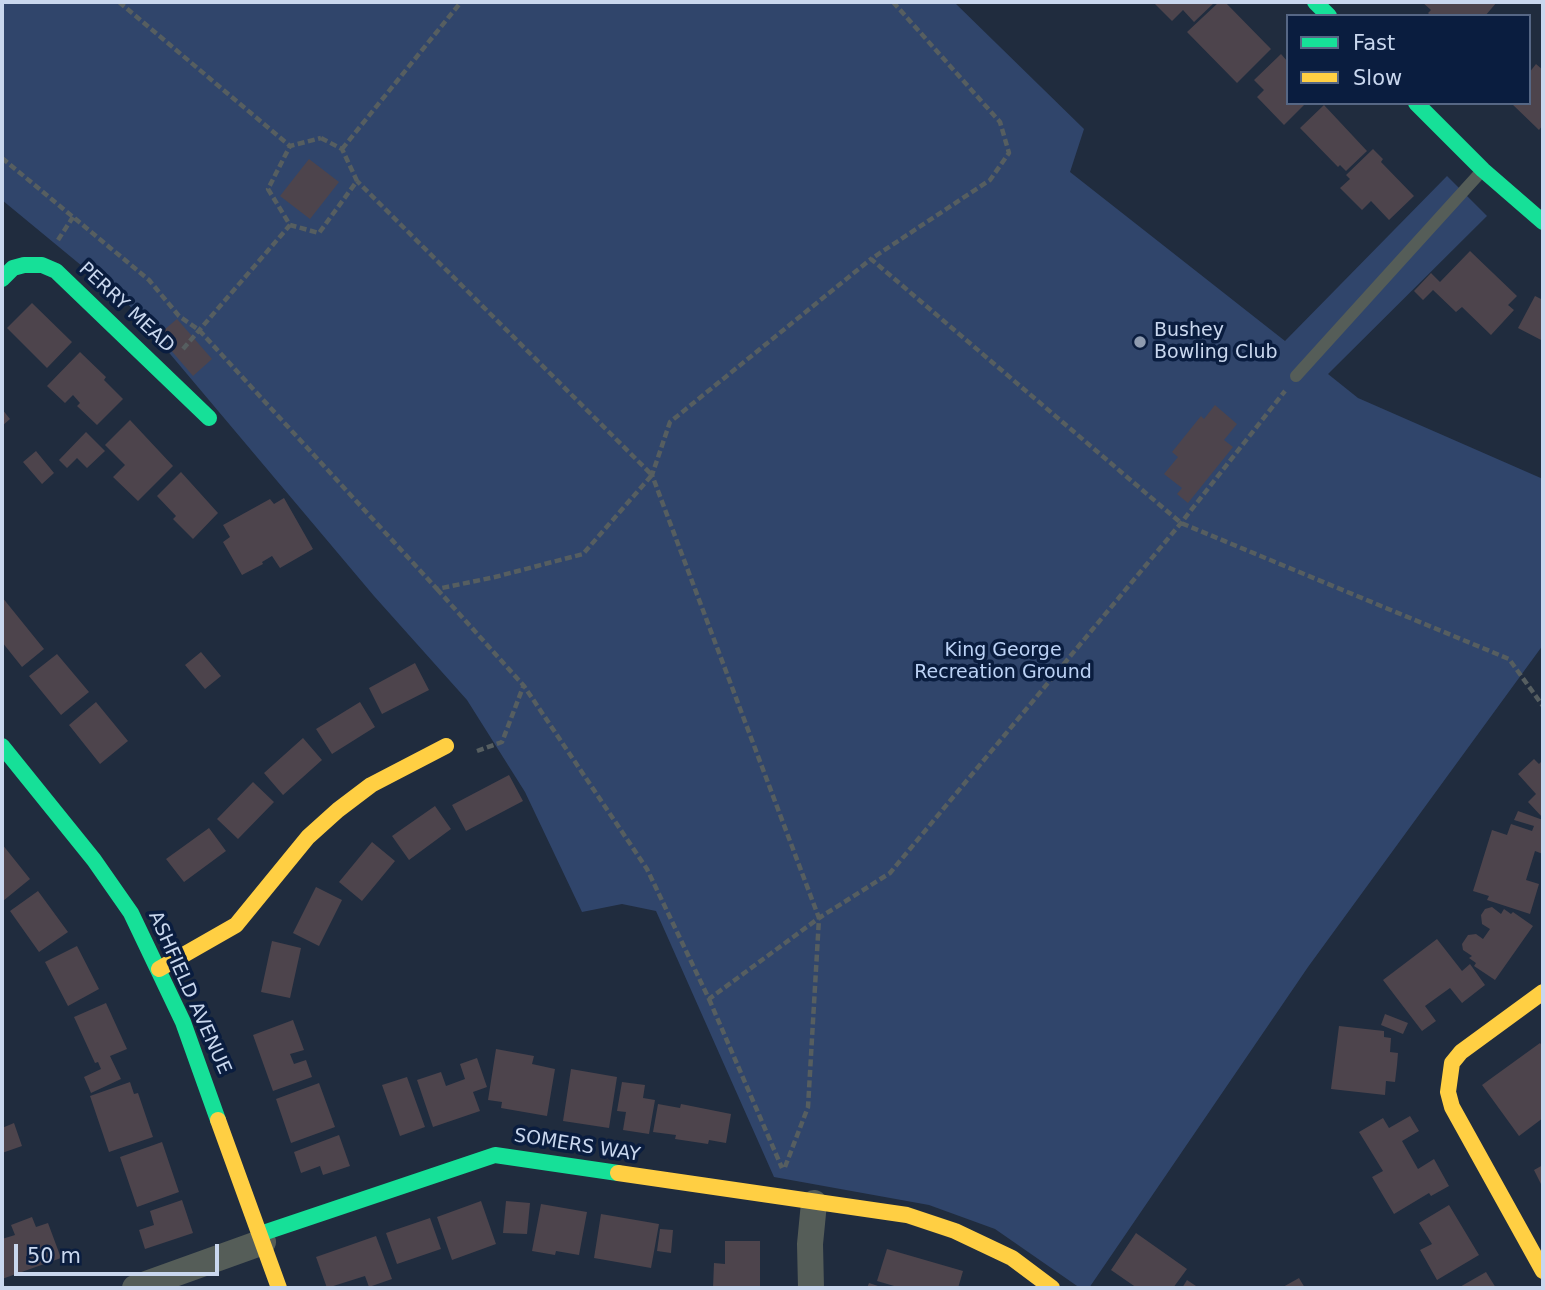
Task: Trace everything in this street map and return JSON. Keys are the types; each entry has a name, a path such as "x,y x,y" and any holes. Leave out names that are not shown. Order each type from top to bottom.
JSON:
{"street":[{"path":"1418,105 1483,170 1543,222"},
{"name":"PERRY MEAD","path":"2,279 13,268 24,265 42,265 56,271 209,418"},
{"name":"ASHFIELD AVENUE","path":"2,746 101,870 131,913 183,1022 279,1288"},
{"path":"159,969 236,925 308,837 338,810 371,785 446,746"},
{"path":"1543,992 1461,1052 1452,1063 1448,1092 1452,1107 1543,1270"},
{"name":"SOMERS WAY","path":"261,1238 495,1155 906,1215 955,1231 1012,1258 1052,1288"},
{"path":"811,1288 810,1244 814,1203"},
{"path":"135,1288 261,1238"}],"lane":[{"path":"1296,376 1483,170"}],"path":[{"path":"120,2 290,146"},
{"path":"342,149 461,2"},
{"path":"437,589 583,554 652,475 670,422 871,259 990,180 1009,153 1000,122 893,2"},
{"path":"2,158 127,260 149,280 179,316 199,330 524,687 648,869 709,999 783,1172 808,1107 819,918 652,475 357,181 342,149 321,138 290,146 268,189 290,225 319,233 357,181"},
{"path":"199,330 290,225"},
{"path":"871,259 1181,523 1509,659 1543,706"},
{"path":"709,999 819,918 890,873 1181,523 1296,376"},
{"path":"446,746 477,751 502,742 524,687"}],"green space":[{"name":"King George Recreation Ground","path":"2,2 954,2 1084,129 1070,172 1285,341 1447,176 1487,216 1328,374 1358,398 1543,479 1543,645 1308,967 1089,1288 1080,1288 995,1229 929,1205 774,1177 656,911 622,904 582,912 525,792 467,700 374,596 128,304 2,200"}],"building":[{"path":"1153,2 1215,2 1194,22 1183,10 1172,21"},
{"path":"1219,2 1225,2 1271,49 1237,83 1187,32"},
{"path":"1422,2 1497,2 1487,14 1429,14 1431,10"},
{"path":"1281,54 1286,60 1286,105 1304,105 1284,125 1257,97 1264,90 1254,80"},
{"path":"1536,64 1543,70 1543,125 1539,130 1513,105 1531,105 1531,70"},
{"path":"1324,105 1367,151 1346,171 1340,165 1338,167 1300,128"},
{"path":"1373,149 1383,159 1381,162 1414,196 1389,220 1371,201 1362,210 1340,188 1350,179 1346,175"},
{"path":"309,159 339,182 310,219 280,196"},
{"path":"1470,251 1517,296 1508,305 1514,310 1491,335 1462,307 1456,312 1433,290 1423,300 1414,291 1431,273 1440,282"},
{"path":"1535,296 1543,300 1543,341 1518,328"},
{"path":"32,303 72,342 47,368 7,328"},
{"path":"177,319 212,359 193,376 158,335"},
{"path":"80,352 106,377 104,380 123,399 97,425 77,406 80,403 73,395 65,403 47,386"},
{"path":"1215,405 1237,424 1224,440 1233,447 1188,503 1177,494 1182,488 1164,474 1178,457 1172,452 1201,416 1204,419"},
{"path":"2,409 10,419 2,426"},
{"path":"130,420 173,466 138,501 113,477 125,465 105,445"},
{"path":"86,432 105,451 87,468 77,458 67,468 59,460"},
{"path":"36,451 54,473 42,484 23,462"},
{"path":"181,472 218,513 193,539 173,519 176,516 157,496"},
{"path":"284,498 313,549 280,568 272,556 242,575 223,542 230,537 223,525 270,499 274,504"},
{"path":"2,597 44,649 22,667 2,642"},
{"path":"201,652 221,676 205,689 185,665"},
{"path":"57,654 89,692 61,715 29,676"},
{"path":"415,663 429,690 382,714 369,688"},
{"path":"96,702 128,741 100,764 69,725"},
{"path":"360,702 375,727 332,754 316,729"},
{"path":"303,738 322,760 283,795 264,773"},
{"path":"1534,759 1539,764 1543,760 1543,818 1528,802 1536,794 1518,774"},
{"path":"509,775 523,801 466,831 452,805"},
{"path":"253,782 274,802 238,839 217,819"},
{"path":"435,806 451,829 409,860 392,836"},
{"path":"1518,811 1543,820 1543,854 1535,851 1526,880 1539,884 1530,914 1487,900 1489,896 1473,891 1492,830 1507,835 1511,824 1532,831 1534,826 1514,820"},
{"path":"209,828 226,851 184,882 166,859"},
{"path":"372,842 395,861 362,901 339,882"},
{"path":"2,844 30,879 3,901 2,900"},
{"path":"316,887 342,900 319,946 293,933"},
{"path":"38,891 68,932 39,952 10,911"},
{"path":"1492,907 1501,914 1504,909 1511,914 1513,912 1533,926 1495,980 1474,966 1476,963 1469,958 1472,956 1463,950 1462,944 1468,935 1476,934 1483,939 1490,929 1482,924 1481,915 1485,909"},
{"path":"1437,939 1462,971 1470,964 1485,985 1462,1003 1450,988 1425,1006 1436,1021 1422,1031 1383,980"},
{"path":"272,941 301,948 290,998 261,992"},
{"path":"77,946 99,989 68,1006 45,962"},
{"path":"106,1003 127,1049 110,1056 121,1079 91,1093 84,1077 101,1069 98,1062 95,1063 74,1017"},
{"path":"1385,1014 1408,1023 1403,1034 1381,1025"},
{"path":"293,1020 304,1050 290,1054 294,1064 306,1060 312,1077 273,1091 253,1035"},
{"path":"1339,1026 1384,1031 1384,1037 1391,1038 1390,1052 1398,1053 1397,1065 1395,1082 1386,1081 1385,1095 1331,1089"},
{"path":"1540,1043 1543,1047 1543,1118 1519,1136 1482,1085"},
{"path":"496,1049 534,1056 532,1064 555,1069 547,1116 501,1108 502,1102 488,1100"},
{"path":"477,1058 487,1087 473,1092 480,1111 433,1127 417,1080 441,1072 446,1086 465,1079 460,1064"},
{"path":"571,1069 617,1077 609,1128 563,1121"},
{"path":"407,1077 425,1127 400,1136 382,1085"},
{"path":"130,1082 134,1094 138,1093 153,1137 109,1152 90,1096"},
{"path":"622,1082 645,1085 643,1098 655,1100 649,1134 623,1130 626,1112 617,1111"},
{"path":"319,1083 335,1127 291,1143 276,1099"},
{"path":"658,1104 680,1108 681,1104 731,1114 726,1143 709,1140 708,1144 675,1139 676,1135 653,1132"},
{"path":"1410,1116 1419,1131 1402,1141 1418,1169 1434,1159 1449,1186 1431,1196 1429,1193 1394,1214 1372,1177 1383,1171 1359,1132 1383,1118 1389,1128"},
{"path":"14,1123 22,1146 2,1153 2,1128"},
{"path":"339,1135 350,1166 323,1175 320,1166 301,1173 294,1152"},
{"path":"162,1142 179,1192 137,1207 120,1157"},
{"path":"1543,1165 1543,1188 1534,1170"},
{"path":"182,1200 193,1233 145,1249 139,1230 154,1225 150,1211"},
{"path":"481,1201 496,1244 452,1260 437,1217"},
{"path":"506,1201 530,1203 527,1234 503,1233"},
{"path":"541,1204 587,1212 579,1255 532,1251"},
{"path":"1449,1205 1479,1255 1437,1280 1420,1250 1432,1244 1419,1223"},
{"path":"601,1214 659,1224 651,1268 594,1258"},
{"path":"32,1217 36,1227 48,1223 61,1258 2,1279 2,1239 15,1235 11,1225"},
{"path":"430,1218 441,1249 397,1264 386,1233"},
{"path":"660,1229 673,1230 671,1253 657,1251"},
{"path":"1136,1233 1187,1269 1173,1288 1137,1288 1111,1270"},
{"path":"376,1236 392,1279 369,1287 365,1276 327,1288 316,1257"},
{"path":"725,1241 760,1241 760,1288 713,1288 714,1263 725,1264"},
{"path":"887,1249 963,1271 958,1288 901,1288 877,1281"},
{"path":"1486,1272 1496,1288 1458,1288"},
{"path":"1299,1278 1305,1288 1283,1287"},
{"path":"1187,1280 1199,1288 1182,1288"},
{"path":"869,1283 884,1288 867,1288"}],"traffic: fast":[{"path":"1315,2 1327,14"},
{"path":"1418,105 1483,170 1543,222"},
{"path":"2,279 13,268 24,265 42,265 56,271 209,418"},
{"path":"2,746 94,860 131,913 183,1022 218,1120"},
{"path":"260,1234 495,1155 618,1173"}],"traffic: slow":[{"path":"159,969 236,925 308,837 338,810 371,785 446,746"},
{"path":"1543,992 1461,1052 1452,1063 1448,1092 1452,1107 1543,1271"},
{"path":"218,1120 279,1288"},
{"path":"618,1173 907,1215 955,1231 1012,1258 1052,1288"}],"place":[{"name":"Bushey Bowling Club","path":"1140,342"}]}
